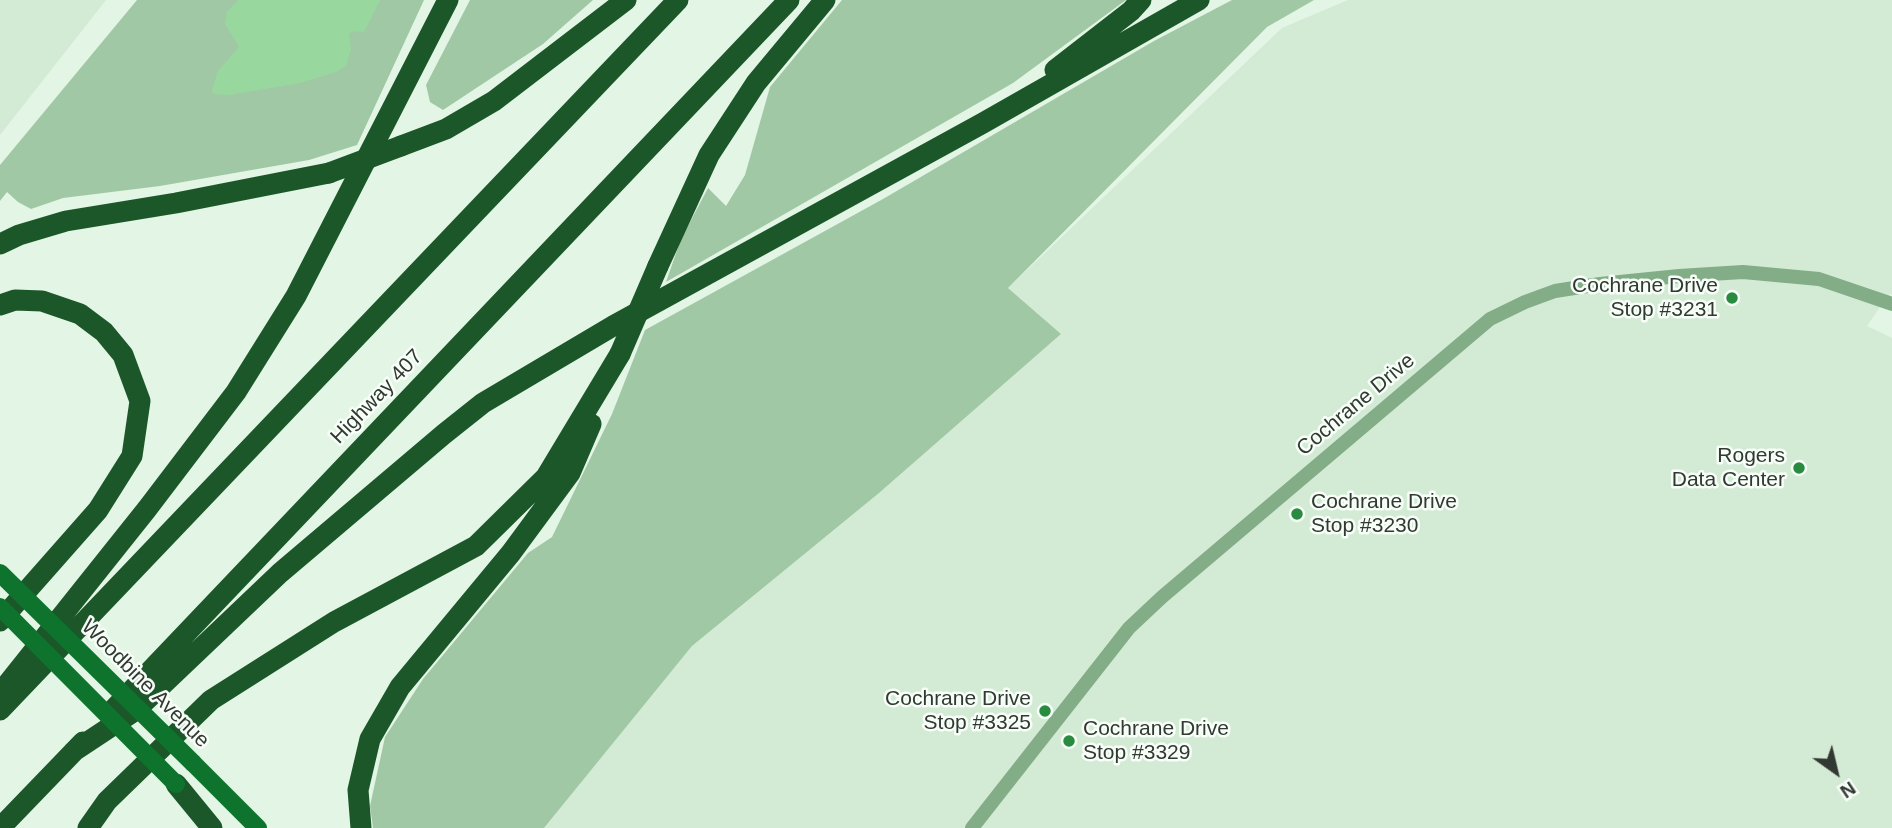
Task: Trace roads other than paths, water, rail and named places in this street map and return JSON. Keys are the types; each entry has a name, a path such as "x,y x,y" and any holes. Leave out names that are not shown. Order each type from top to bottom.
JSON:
{"highway":[{"path":"0,693 147,509 236,392 296,296 448,0"},
{"path":"0,244 66,221 329,173 446,129 494,101 626,0"},
{"path":"0,709 678,0"},
{"name":"Highway 407","path":"0,828 789,0"},
{"path":"361,828 358,790 370,739 400,687 511,553 570,473 658,266 709,155 756,83 825,0"},
{"path":"983,124 1142,0"},
{"path":"74,751 136,710 280,573 483,403 613,326 983,124 1199,0"},
{"path":"0,305 15,300 42,301 80,314 104,332 123,355 140,401 132,456 89,520 0,621"},
{"path":"88,828 107,800 211,700 334,622 475,546 546,477 620,354"},
{"path":"176,784 212,828"}],"main road":[{"name":"Woodbine Avenue","path":"0,573 258,828"},
{"path":"0,607 219,828"}],"street":[{"name":"Cochrane Drive","path":"972,828 1129,628 1490,319 1555,291 1679,276 1743,272 1819,279 1892,304"}],"place":[{"name":"Cochrane Drive Stop #3231","path":"1732,298"},
{"name":"Rogers Data Center","path":"1799,468"},
{"name":"Cochrane Drive Stop #3230","path":"1297,514"},
{"name":"Cochrane Drive Stop #3325","path":"1045,711"},
{"name":"Cochrane Drive Stop #3329","path":"1069,741"}]}
